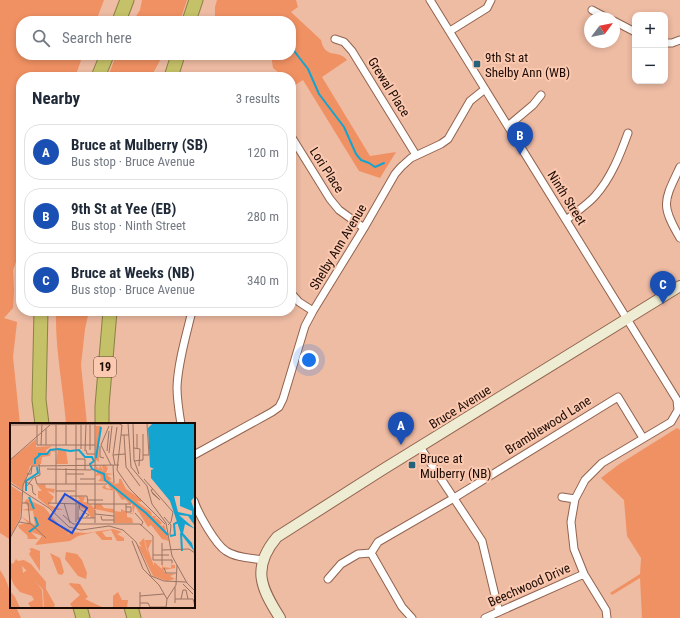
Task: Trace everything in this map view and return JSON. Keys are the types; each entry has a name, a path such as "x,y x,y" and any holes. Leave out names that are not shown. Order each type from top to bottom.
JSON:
{"highway":[{"path":"121,16 127,0"},
{"path":"191,16 196,0"},
{"path":"100,72 105,60"},
{"path":"173,72 176,60"},
{"path":"41,316 39,400 42,423"},
{"name":"19","path":"102,423 102,406 110,316"},
{"path":"80,608 84,618"},
{"path":"131,608 134,618"}],"street":[{"name":"Ninth Street","path":"430,0 677,400 678,410 671,422 643,438"},
{"path":"450,32 487,8 491,0"},
{"path":"592,10 596,12"},
{"path":"620,25 632,31"},
{"name":"Grewal Place","path":"335,39 344,42 352,50 416,155"},
{"path":"668,43 680,40"},
{"name":"Shelby Ann Avenue","path":"195,454 272,412 279,406 283,399 306,326 313,310 364,228 395,174 406,162 416,155 441,144 448,139 470,101 485,89"},
{"path":"508,126 532,105 541,94"},
{"path":"566,220 594,196 609,177 620,155 628,133"},
{"name":"Lori Place","path":"296,144 330,199 339,210 364,228"},
{"path":"680,167 667,194 666,206 669,219 680,238"},
{"name":"Bruce Avenue","path":"263,560 269,547 288,529 680,286"},
{"path":"296,299 313,310"},
{"path":"181,423 177,399 178,373 191,316"},
{"name":"Bramblewood Lane","path":"371,553 378,542 454,498 618,397 643,438"},
{"path":"607,618 606,610 584,574 574,549 571,522 575,499 585,480 602,463 643,438"},
{"path":"420,447 482,541 499,612"},
{"path":"562,497 575,499"},
{"path":"195,503 202,519 218,544 226,551 233,555 263,560 262,578 264,589 269,601 280,618"},
{"path":"328,579 341,564 358,554 371,553 402,606 412,618"},
{"name":"Beechwood Drive","path":"485,618 584,574"}],"shaded area":[{"path":"0,0 104,0 98,16 16,16 16,60 81,60 77,72 16,72 16,262 13,270 13,308 4,318 17,322 13,357 20,423 10,423 10,539 0,533"},
{"path":"142,0 187,0 182,16 136,16 140,10"},
{"path":"217,0 296,0 298,7 291,12 295,16 215,16"},
{"path":"296,17 321,40 326,50 340,55 347,60 322,77 370,156 396,152 380,178 359,171 303,80 296,85 296,72 278,72 273,68 272,60 296,60"},
{"path":"114,60 160,60 154,72 110,72"},
{"path":"56,316 88,316 81,365 87,423 66,423"},
{"path":"677,428 680,430 680,618 642,618 640,578 612,595 610,593 640,574 641,558 627,536 624,500 601,478 618,465"},
{"path":"0,570 8,587 10,608 16,608 21,618 0,618"}],"waterway":[{"path":"296,53 308,69 319,94 344,127 356,154 361,160 375,167 384,163"}],"place":[{"name":"9th St at Shelby Ann (WB)","path":"477,64"},
{"name":"9th St at Yee (EB)","path":"520,155"},
{"name":"Bruce at Weeks (NB)","path":"663,304"},
{"name":"Bruce at Mulberry (SB)","path":"401,445"},
{"name":"Bruce at Mulberry (NB)","path":"412,465"}]}
